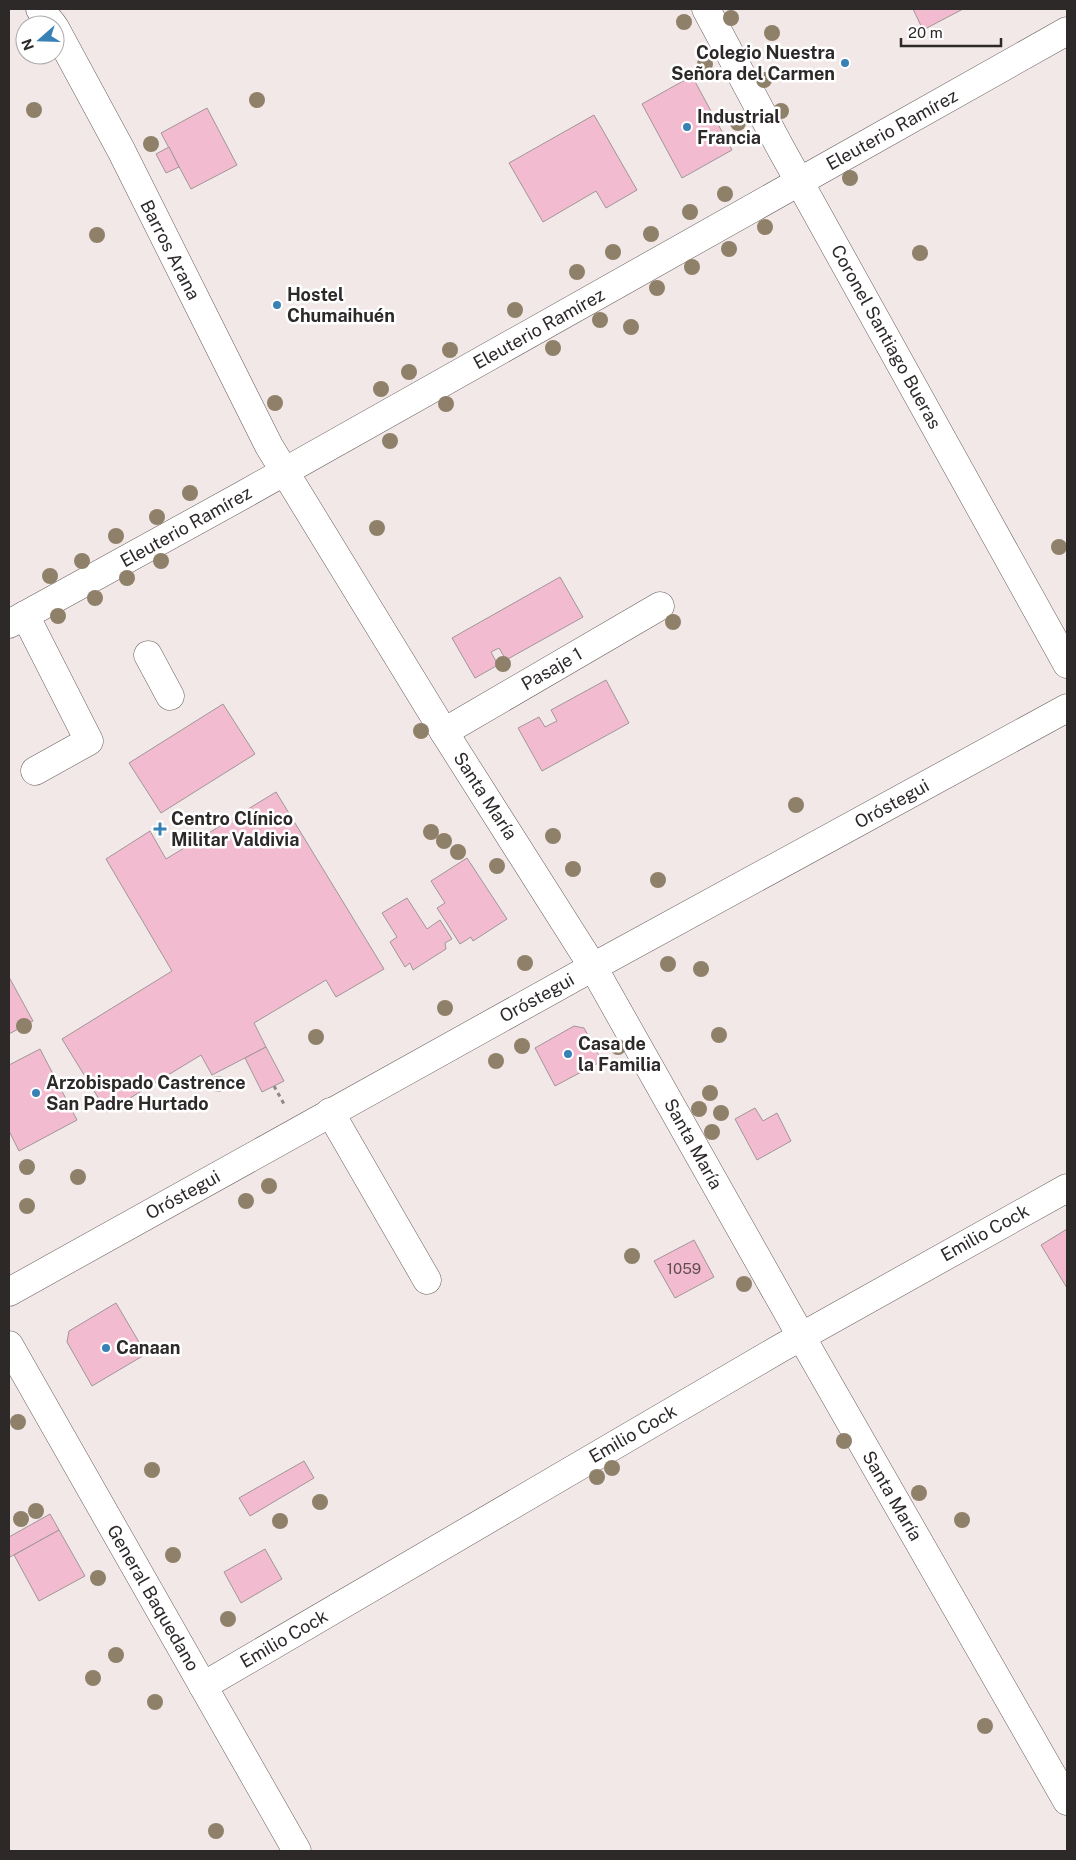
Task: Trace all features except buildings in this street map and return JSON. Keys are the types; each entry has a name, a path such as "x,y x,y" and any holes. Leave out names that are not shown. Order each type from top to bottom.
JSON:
{"street":[{"name":"Coronel Santiago Bueras","path":"706,9 799,181 1067,664"},
{"name":"Eleuterio Ramírez","path":"17,619 767,202 799,181 1067,31"},
{"name":"Barros Arana","path":"65,46 121,150 268,446 284,472"},
{"name":"Santa María","path":"284,472 444,732 593,967 1067,1801"},
{"name":"Pasaje 1","path":"444,732 660,606"},
{"path":"17,619 90,741 35,771"},
{"path":"148,655 170,696"},
{"name":"Oróstegui","path":"9,1292 330,1112 1067,708"},
{"path":"330,1112 427,1280"},
{"name":"Emilio Cock","path":"203,1686 801,1336 1067,1188"},
{"name":"General Baquedano","path":"9,1345 297,1851"}],"place":[{"name":"Colegio Nuestra Señora del Carmen","path":"845,63"},
{"name":"Industrial Francia","path":"687,127"},
{"name":"Hostel Chumaihuén","path":"277,305"},
{"name":"Centro Clínico Militar Valdivia","path":"160,829"},
{"name":"Casa de la Familia","path":"568,1054"},
{"name":"Arzobispado Castrence San Padre Hurtado","path":"36,1093"},
{"name":"Canaan","path":"106,1348"}]}
